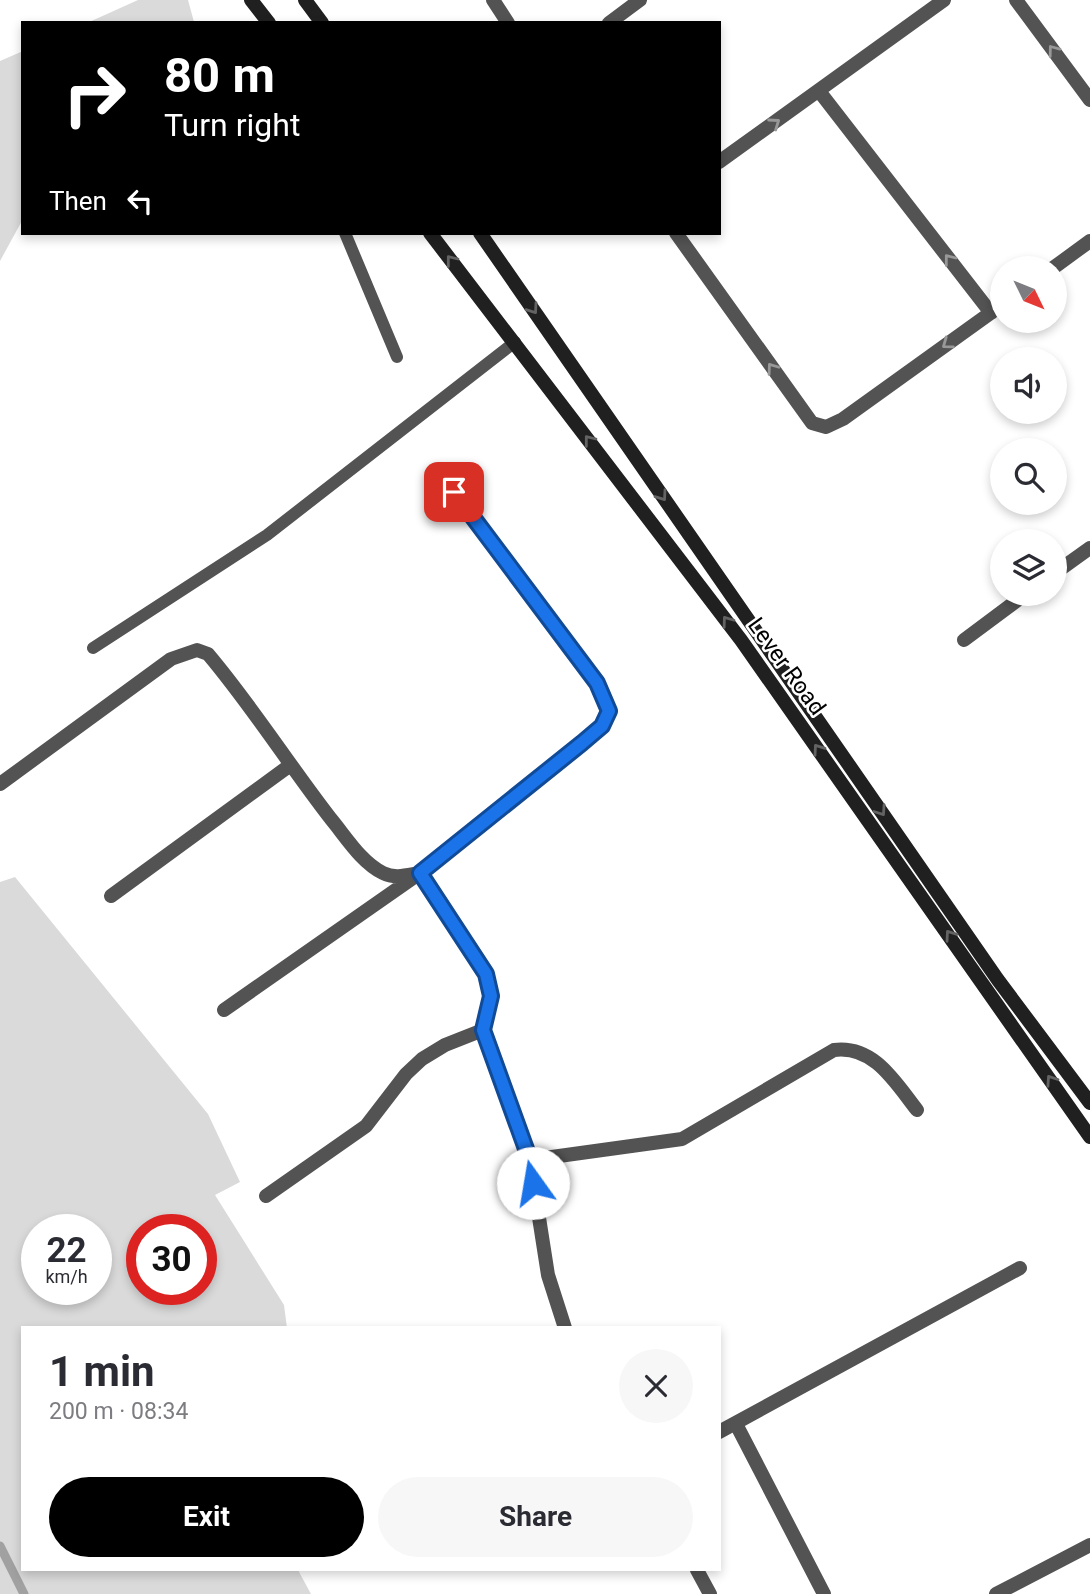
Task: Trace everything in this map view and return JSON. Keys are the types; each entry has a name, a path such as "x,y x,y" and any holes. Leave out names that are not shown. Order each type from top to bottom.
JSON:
{"main road":[{"path":"251,0 267,21"},
{"path":"305,0 321,21"},
{"name":"Lever Road","path":"432,235 741,640 1090,1137"},
{"name":"Lever Road","path":"481,235 998,980 1090,1103"}],"street":[{"path":"493,0 507,21"},
{"path":"612,21 640,0"},
{"path":"721,161 944,0"},
{"path":"1016,0 1090,100"},
{"path":"819,91 990,300"},
{"path":"677,235 812,423 819,426 826,427 843,419 990,314"},
{"path":"1068,257 1090,241"},
{"path":"224,1010 420,873 602,726 609,711 597,683 438,470"},
{"path":"1067,564 1090,548"},
{"path":"964,640 1010,606"},
{"path":"0,784 171,659 198,650 213,660 289,766 369,863 394,877 420,873"},
{"path":"111,896 289,766"},
{"path":"420,873 486,974 491,996 483,1030 530,1160 548,1275 564,1326"},
{"path":"266,1196 366,1126 406,1074 422,1059 445,1045 483,1030"},
{"path":"530,1160 682,1139 834,1050 848,1048 867,1054 879,1063 918,1110"},
{"path":"721,1431 1020,1268"},
{"path":"736,1424 824,1594"},
{"path":"996,1594 1090,1545"},
{"path":"698,1571 710,1594"}],"lane":[{"path":"346,235 397,356"},
{"path":"93,648 267,535 515,342"}],"shaded area":[{"path":"138,0 188,0 194,21 91,21"},
{"path":"21,52 21,223 0,261 0,61"},
{"path":"15,877 208,1114 240,1182 215,1195 284,1305 287,1326 21,1326 21,1571 299,1571 311,1594 0,1594 0,882"}],"waterway":[{"path":"0,1546 24,1594"}],"route":[{"path":"454,492 597,683 609,711 602,726 420,873 489,981 491,996 483,1030 530,1160 533,1183"}]}
